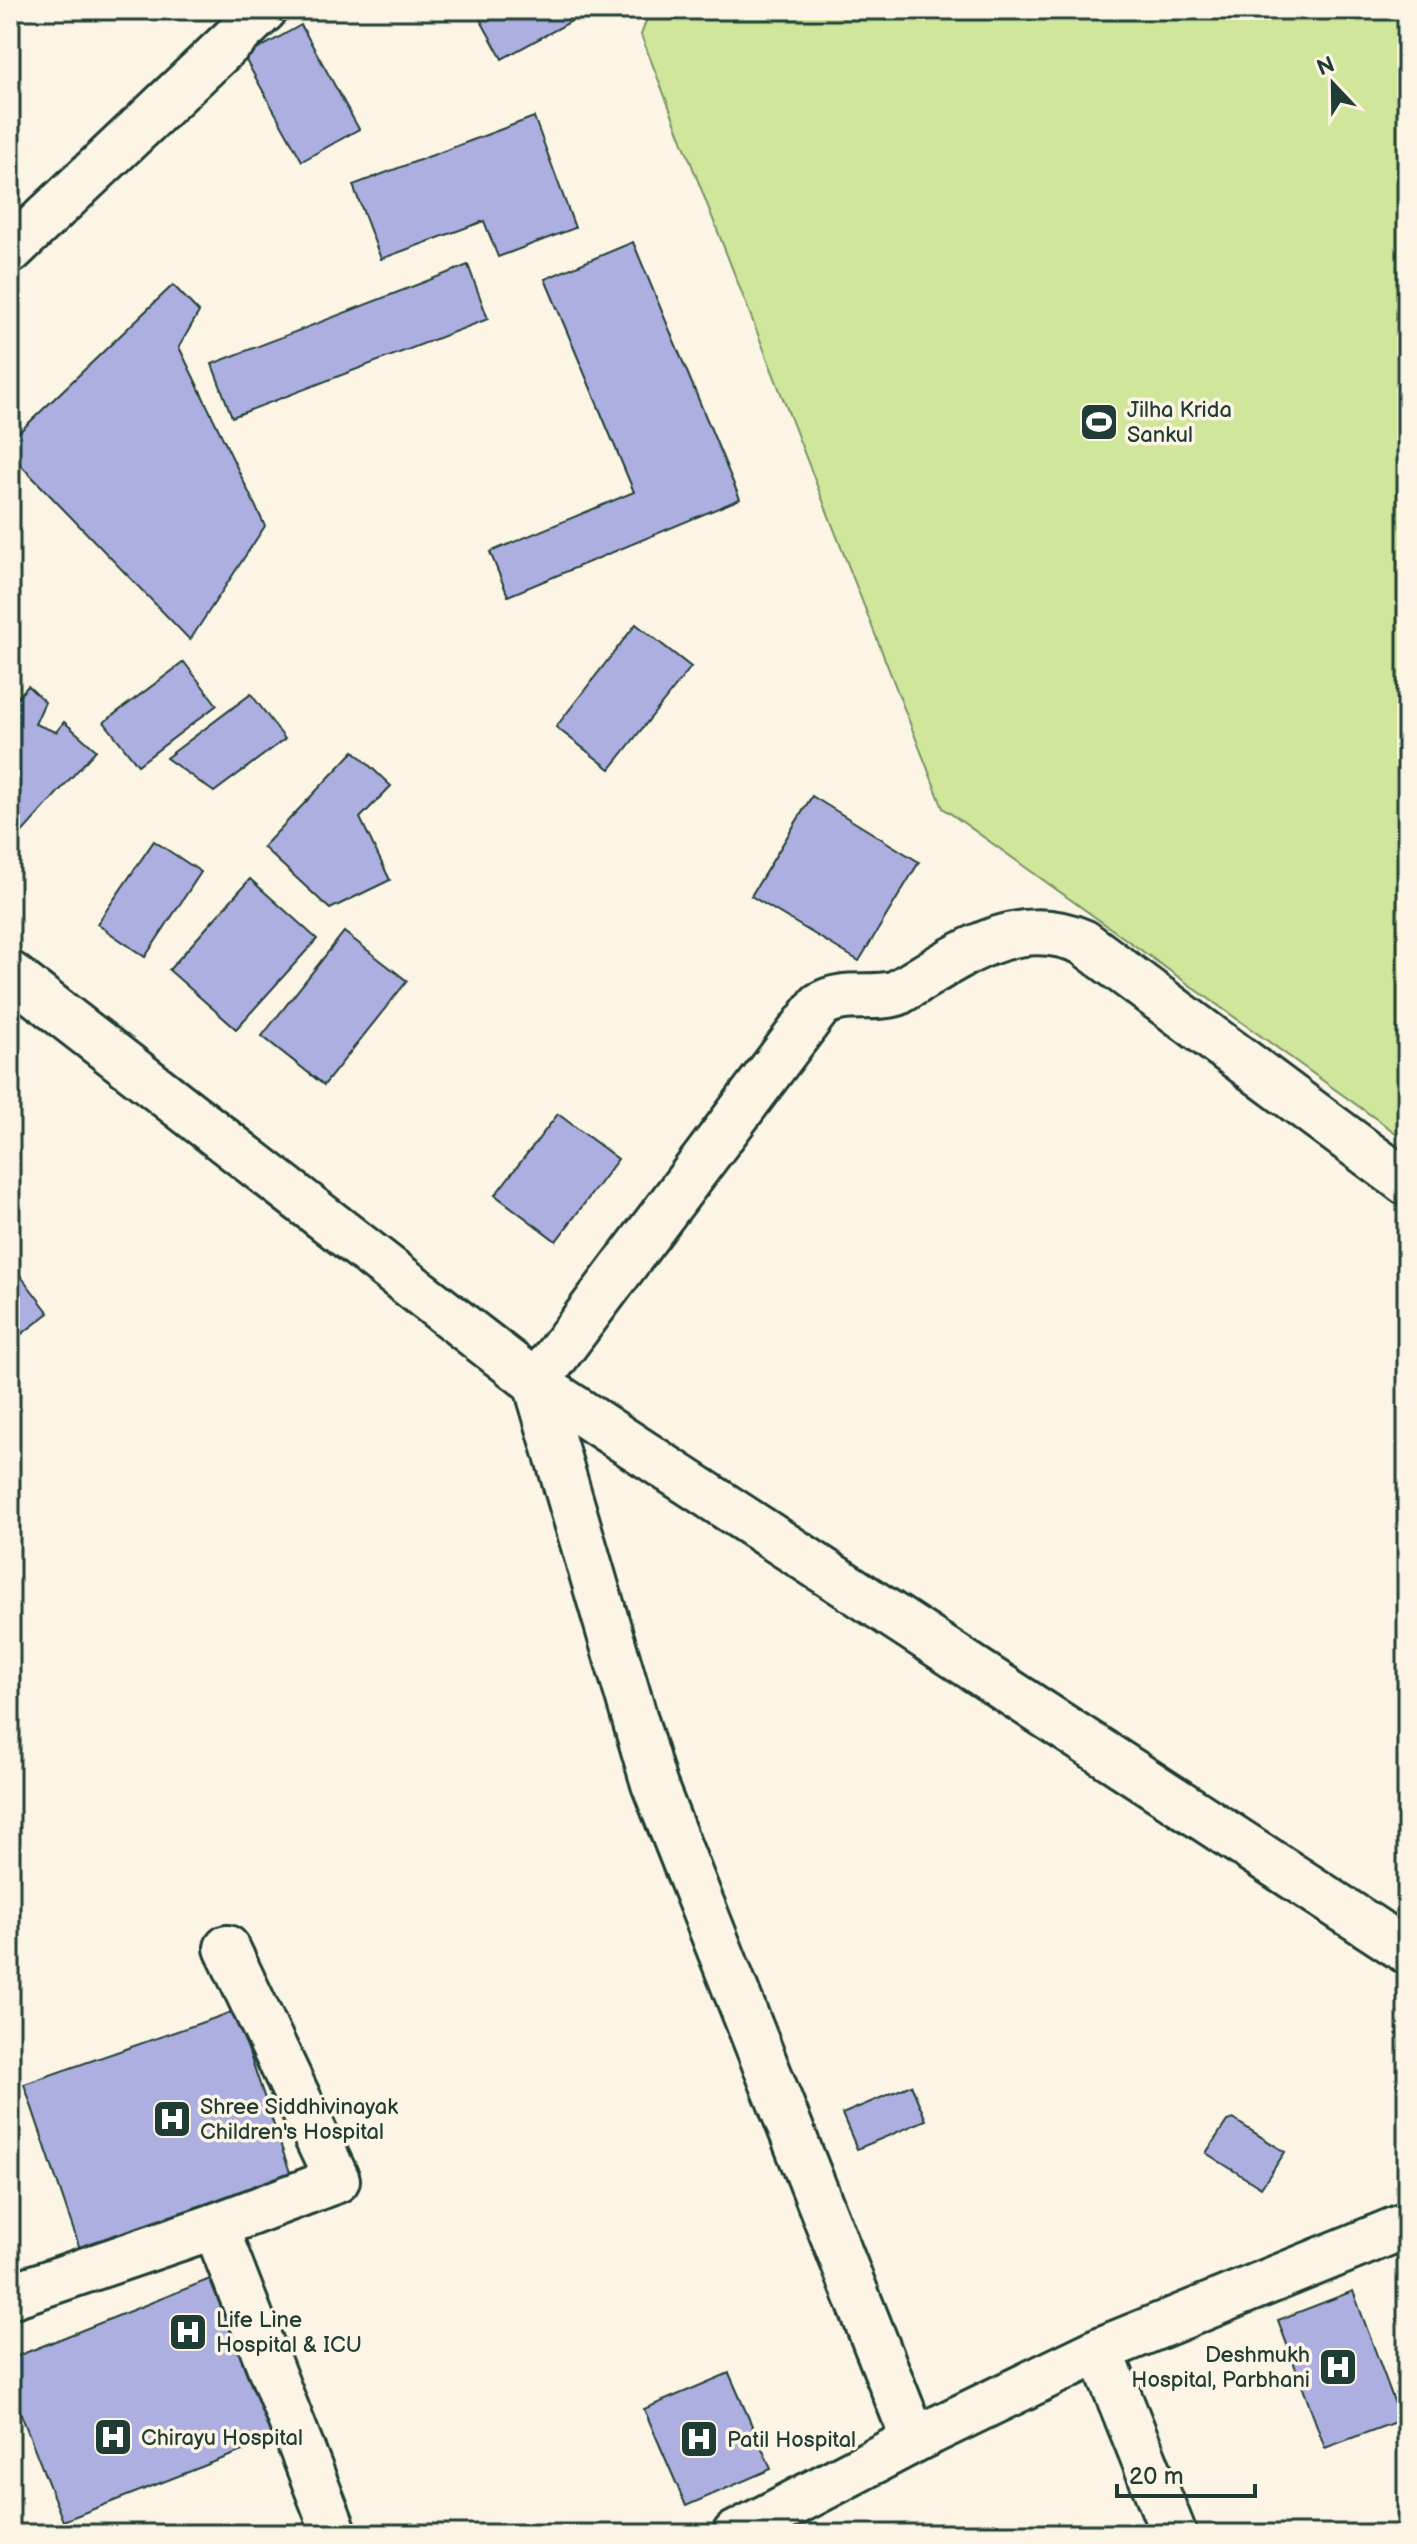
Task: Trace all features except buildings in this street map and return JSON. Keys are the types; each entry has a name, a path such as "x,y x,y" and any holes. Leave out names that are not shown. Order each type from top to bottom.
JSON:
{"street":[{"path":"10,251 264,10"},
{"path":"536,1383 820,1005 831,998 883,997 897,993 974,948 1018,934 1041,931 1063,934 1083,942 1407,1183"},
{"path":"10,974 536,1383 1407,1951"},
{"path":"536,1383 654,1784 914,2440"},
{"path":"10,2296 215,2226 337,2180 227,1948"},
{"path":"735,2534 914,2440 1100,2350 1407,2225"},
{"path":"215,2226 335,2534"},
{"path":"1100,2350 1174,2534"}],"green space":[{"name":"Jilha Krida Sankul","path":"650,10 1407,10 1407,1141 943,808 641,35"}],"place":[{"name":"Jilha Krida Sankul","path":"1099,422"},
{"name":"Shree Siddhivinayak Children's Hospital","path":"172,2119"},
{"name":"Life Line Hospital & ICU","path":"188,2332"},
{"name":"Deshmukh Hospital, Parbhani","path":"1338,2367"},
{"name":"Chirayu Hospital","path":"113,2437"},
{"name":"Patil Hospital","path":"699,2439"}]}
